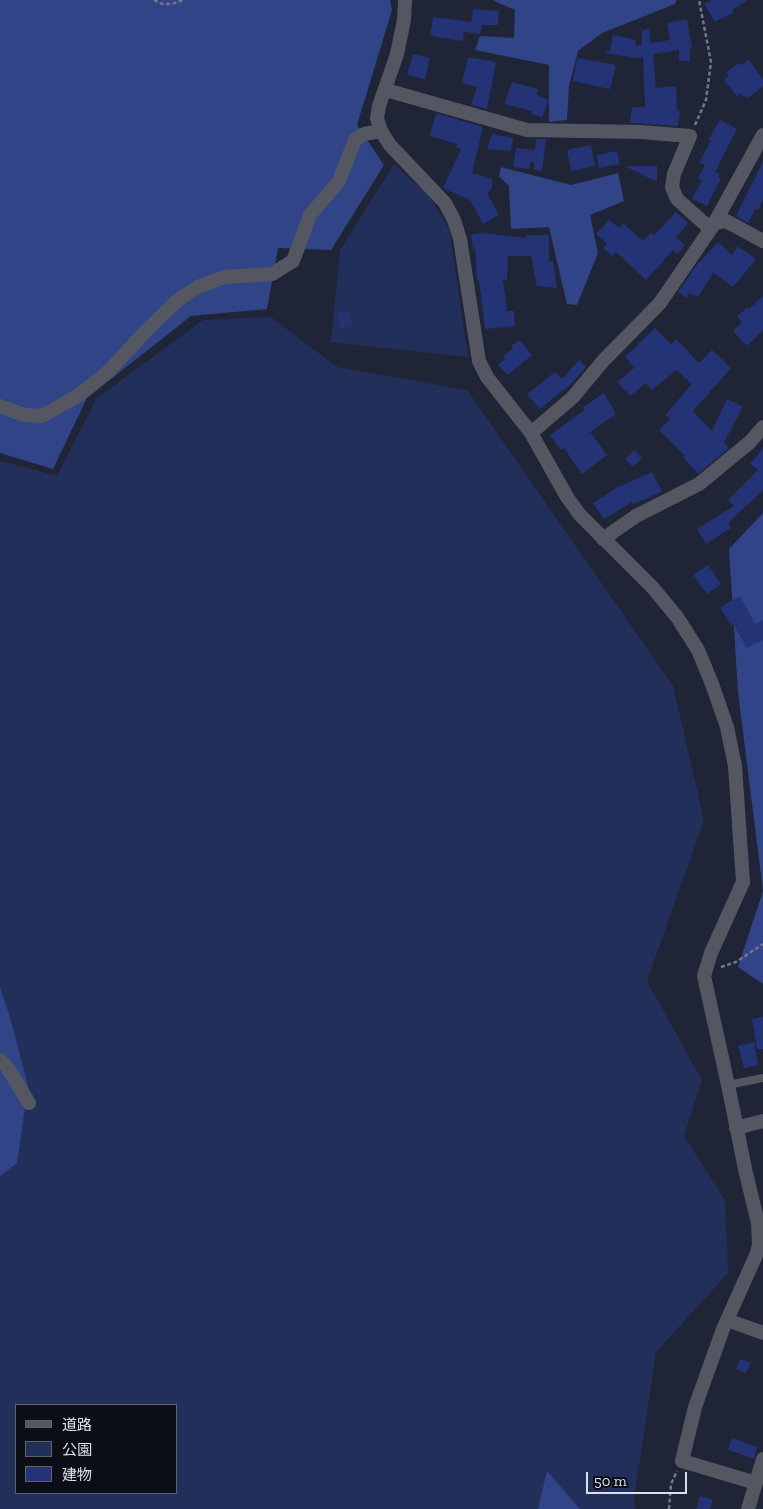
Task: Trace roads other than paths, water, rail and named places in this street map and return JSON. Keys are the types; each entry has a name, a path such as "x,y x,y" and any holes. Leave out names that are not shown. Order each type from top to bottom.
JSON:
{"street":[{"path":"405,0 404,20 397,54 379,106 377,118 381,131 390,145 445,204 454,220 460,239 479,361 487,377 531,433 567,497 580,514 602,539 653,588 677,617 698,650 727,726 735,766 743,882 711,953 704,976 758,1222 759,1245 727,1320 694,1407 682,1461 756,1483"},
{"path":"386,90 527,130 641,132 690,136 674,174 672,187 678,199 706,225 726,221 763,241"},
{"path":"0,406 24,415 42,416 79,395 109,371 178,300 198,287 224,277 272,274 292,261 310,215 339,181 355,140 364,134 381,131"},
{"path":"531,433 572,397 603,361 660,303 714,224 763,135"},
{"path":"602,539 636,516 699,484 750,442 763,427"},
{"path":"0,1060 7,1067 29,1103"},
{"path":"736,1128 763,1121"},
{"path":"727,1320 763,1333"},
{"path":"748,1509 763,1459"}],"lane":[{"path":"728,1085 763,1078"}]}
